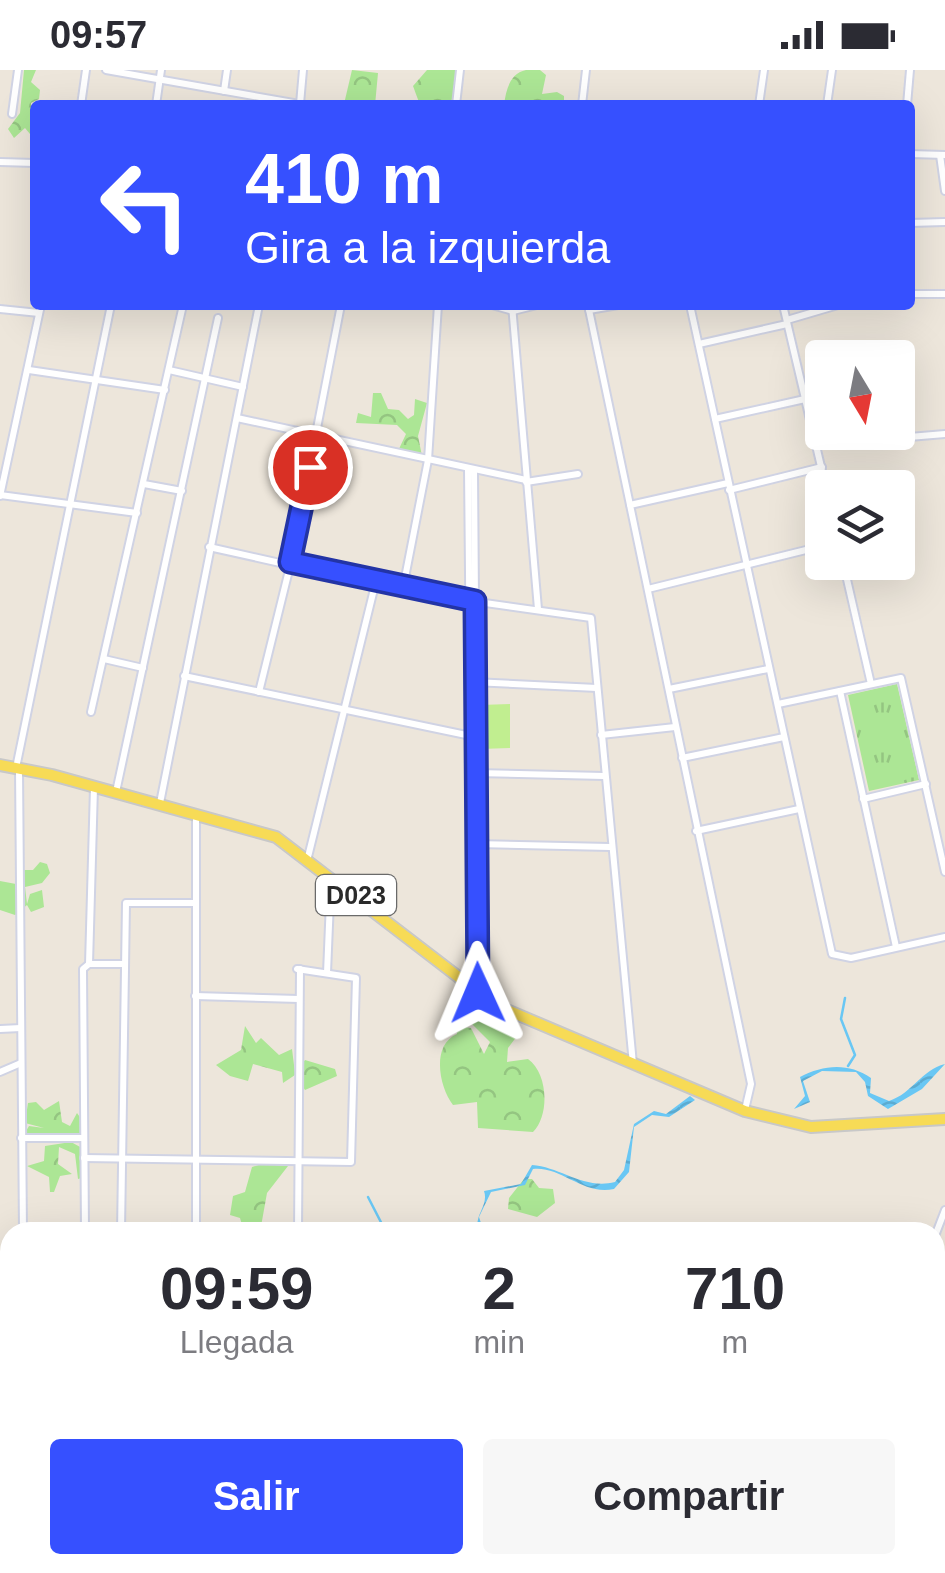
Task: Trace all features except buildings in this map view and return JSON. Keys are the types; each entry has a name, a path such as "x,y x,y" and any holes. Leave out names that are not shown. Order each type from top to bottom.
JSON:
{"main road":[{"name":"D023","path":"0,766 258,829 308,857 475,991 528,1021 745,1112 812,1127 945,1118"}],"street":[{"path":"12,114 18,70"},
{"path":"83,100 86,70"},
{"path":"106,70 274,100"},
{"path":"157,100 161,70"},
{"path":"227,70 228,100"},
{"path":"302,70 302,100"},
{"path":"457,100 460,70"},
{"path":"583,100 586,70"},
{"path":"760,100 764,70"},
{"path":"828,100 832,70"},
{"path":"907,100 910,70"},
{"path":"915,154 942,155 945,192"},
{"path":"0,162 30,163"},
{"path":"915,223 945,222"},
{"path":"915,294 945,294"},
{"path":"0,309 30,309"},
{"path":"40,310 0,495 138,513"},
{"path":"23,1222 17,768 110,310"},
{"path":"92,712 182,310"},
{"path":"160,803 258,310"},
{"path":"259,692 290,562 340,310"},
{"path":"406,588 428,460 438,310"},
{"path":"512,310 538,610"},
{"path":"588,310 750,1096 745,1112"},
{"path":"691,310 834,957 851,958 945,937"},
{"path":"715,419 805,400 784,310"},
{"path":"699,344 823,310"},
{"path":"116,792 218,318"},
{"path":"28,370 165,390"},
{"path":"169,370 243,386"},
{"path":"237,418 526,481 578,474"},
{"path":"915,437 945,434"},
{"path":"818,450 823,470"},
{"path":"630,504 822,467"},
{"path":"471,469 475,991"},
{"path":"144,484 182,491"},
{"path":"209,547 470,600 592,618 632,1065"},
{"path":"648,589 805,550"},
{"path":"847,580 871,684"},
{"path":"308,857 376,581"},
{"path":"104,659 143,668"},
{"path":"669,688 768,669"},
{"path":"184,676 473,737"},
{"path":"778,704 901,678 945,872"},
{"path":"473,682 597,688"},
{"path":"840,691 896,948"},
{"path":"601,735 675,727"},
{"path":"682,758 784,737"},
{"path":"474,773 604,776"},
{"path":"863,799 926,784"},
{"path":"89,964 94,786"},
{"path":"696,831 799,809"},
{"path":"196,813 196,1222"},
{"path":"474,844 610,847"},
{"path":"328,973 332,876"},
{"path":"121,1222 126,903 196,904"},
{"path":"85,1222 83,969 89,964 126,964"},
{"path":"84,1158 122,1160 297,1161 351,1162 356,978 298,969 299,998 297,1161 298,1222"},
{"path":"196,996 299,998"},
{"path":"0,1028 21,1028"},
{"path":"0,1072 21,1063"},
{"path":"20,1138 84,1138"}],"green space":[{"path":"24,70 36,70 31,82 40,90 39,99 30,100 30,134 25,128 14,138 8,129 20,113"},
{"path":"352,70 378,73 375,100 345,100"},
{"path":"427,70 462,70 452,100 418,100 413,86"},
{"path":"540,70 546,75 542,94 557,92 564,100 505,100 513,78 521,72"},
{"path":"373,393 381,393 388,409 399,410 408,419 414,415 415,399 427,403 418,436 422,456 398,451 406,434 397,425 356,423 358,413 371,417"},
{"path":"897,684 919,780 869,791 848,695"},
{"path":"510,704 510,748 480,749 480,705"},
{"path":"40,862 47,864 50,873 42,883 25,887 27,904 30,894 42,890 44,907 31,912 27,905 15,915 0,910 0,881 16,884 22,870 33,870"},
{"path":"467,1007 476,1007 517,1036 508,1048 507,1062 528,1059 540,1074 544,1105 533,1132 478,1128 477,1102 453,1105 448,1097 441,1078 441,1057 443,1047 457,1034 456,1026 471,1028 484,1054 490,1042 464,1016"},
{"path":"245,1026 256,1043 261,1038 279,1055 292,1049 295,1073 305,1060 335,1069 337,1076 305,1090 295,1075 283,1083 282,1072 253,1064 248,1081 230,1076 216,1065 241,1050"},
{"path":"59,1101 62,1122 70,1126 77,1113 86,1126 86,1134 20,1141 29,1126 44,1128 25,1123 28,1103 36,1102 44,1110"},
{"path":"71,1142 82,1148 85,1177 78,1179 75,1154 59,1147 58,1164 72,1174 60,1176 54,1192 50,1192 49,1177 27,1166 44,1161 45,1146"},
{"path":"288,1166 267,1193 262,1222 241,1222 230,1215 233,1196 245,1192 252,1167"},
{"path":"524,1179 532,1179 539,1188 553,1189 555,1203 537,1217 508,1209 509,1198"}],"water":[{"path":"945,1064 922,1089 888,1109 868,1096 865,1082 856,1072 822,1071 803,1081 810,1102 794,1109 805,1096 800,1077 818,1070 853,1069 871,1078 870,1093 889,1101"},
{"path":"690,1096 695,1100 669,1117 652,1115 634,1127 629,1172 614,1189 592,1188 554,1172 533,1169 525,1185 491,1192 479,1216 484,1191 521,1184 532,1165 583,1181 615,1182 624,1170 634,1124 654,1111 666,1114"}],"waterway":[{"path":"845,998 841,1019 855,1055 848,1066"},
{"path":"368,1197 381,1222"}],"route":[{"path":"310,467 290,562 475,601 478,993"}]}
